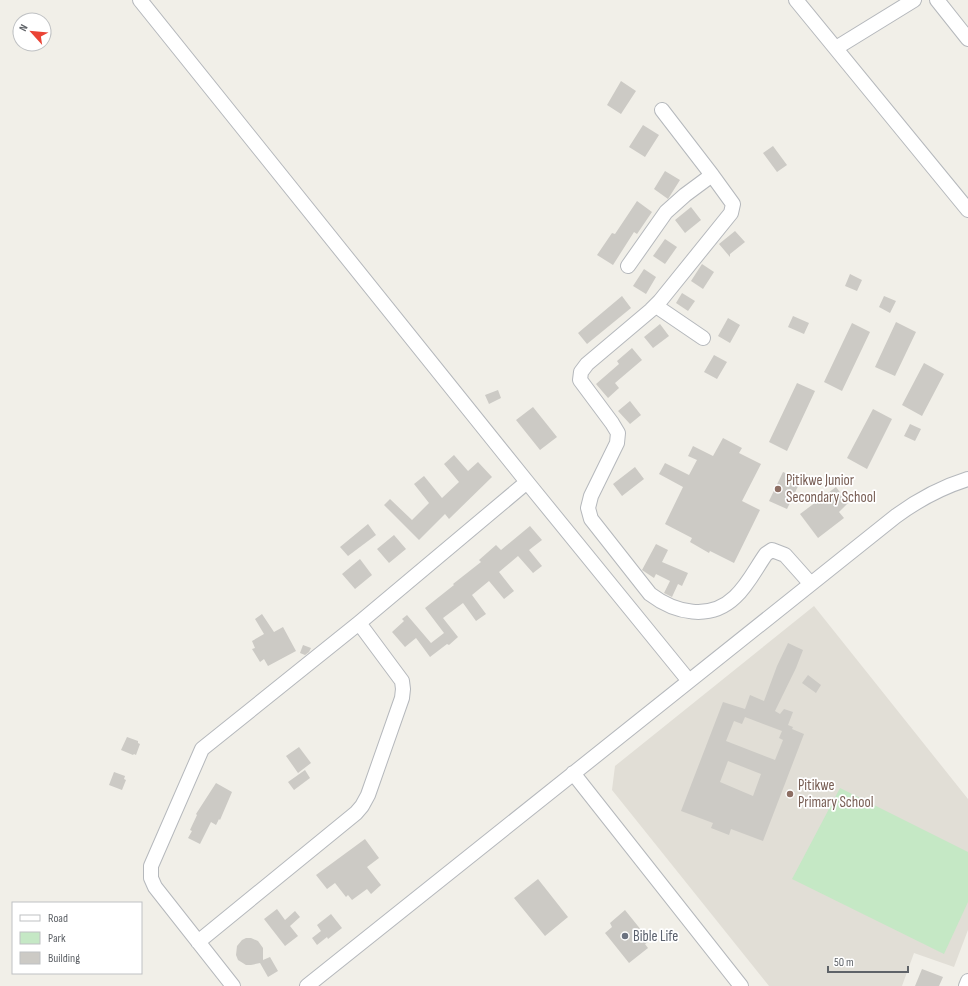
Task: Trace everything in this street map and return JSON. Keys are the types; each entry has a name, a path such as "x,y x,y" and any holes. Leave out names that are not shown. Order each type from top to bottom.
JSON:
{"street":[{"path":"140,0 527,482 689,681"},
{"path":"796,0 968,210"},
{"path":"836,48 914,0"},
{"path":"937,0 968,39"},
{"path":"662,110 712,175 732,204 732,210 656,306 587,364 581,372 580,380 612,422 618,436 617,443 591,496 588,508 591,518 650,594 663,603 689,612 709,612 720,608 735,598 766,554 772,550 785,555 810,583"},
{"path":"628,266 666,212 685,195 712,175"},
{"path":"656,306 703,338"},
{"path":"307,986 810,583 911,504 934,492 968,479"},
{"path":"233,986 155,887 151,878 151,866 202,749 359,623 527,482"},
{"path":"198,942 356,813 368,795 402,698 403,689 402,681 359,623"},
{"path":"573,773 741,986"},
{"path":"966,986 968,981"}],"shaded area":[{"name":"Pitikwe Primary School","path":"814,606 968,799 968,930 954,967 914,953 902,986 769,986 612,790 615,766"}],"green space":[{"path":"840,788 968,852 968,902 944,954 792,879"}],"building":[{"path":"621,81 636,91 621,114 607,105"},
{"path":"643,125 659,135 645,157 629,147"},
{"path":"773,146 787,165 777,172 763,153"},
{"path":"665,171 680,180 668,199 654,189"},
{"path":"637,201 652,212 637,234 634,232 613,265 597,255 612,233 615,234"},
{"path":"691,207 701,220 685,233 675,220"},
{"path":"735,231 745,242 730,254 730,257 719,244"},
{"path":"665,239 677,247 665,264 653,256"},
{"path":"702,264 714,272 703,289 691,281"},
{"path":"644,269 656,277 646,294 633,286"},
{"path":"850,274 862,280 857,291 845,286"},
{"path":"682,293 695,301 688,311 676,303"},
{"path":"622,296 631,308 587,344 578,333"},
{"path":"884,296 896,301 890,313 879,307"},
{"path":"793,316 809,323 804,334 788,327"},
{"path":"728,318 740,325 730,343 718,336"},
{"path":"896,322 916,332 895,376 875,367"},
{"path":"852,323 870,332 842,391 824,382"},
{"path":"660,324 669,336 653,348 644,337"},
{"path":"632,348 642,360 615,383 619,388 608,398 596,384 619,364 617,361"},
{"path":"714,355 727,362 717,379 704,372"},
{"path":"924,363 944,374 922,416 902,405"},
{"path":"797,383 815,391 787,451 769,442"},
{"path":"498,390 501,398 489,404 485,395"},
{"path":"630,401 641,415 630,424 618,411"},
{"path":"533,407 557,437 540,450 516,420"},
{"path":"873,409 892,419 867,469 847,458"},
{"path":"910,424 921,429 915,441 904,436"},
{"path":"723,438 742,448 739,453 761,464 742,501 760,510 734,563 710,551 709,553 690,542 692,538 665,524 683,487 659,474 665,463 689,475 697,460 688,456 693,446 713,456"},
{"path":"454,455 468,471 478,462 492,477 449,519 445,514 419,540 384,505 390,499 412,520 429,503 414,484 424,476 442,498 459,482 444,464"},
{"path":"635,467 644,479 622,496 613,484"},
{"path":"783,472 801,480 787,509 769,501"},
{"path":"836,487 848,503 839,512 844,518 818,538 800,514"},
{"path":"368,524 376,535 348,556 340,547"},
{"path":"530,526 542,540 529,550 542,566 533,573 518,556 499,572 514,591 504,599 489,581 472,595 486,614 476,621 463,603 443,618 458,637 449,645 447,644 430,657 416,638 405,647 392,632 404,621 402,619 407,615 431,643 444,633 425,608 481,562 479,560 496,545 501,550"},
{"path":"394,535 406,549 389,563 377,549"},
{"path":"656,544 668,550 662,562 688,573 682,586 678,584 672,597 664,593 670,581 656,574 654,578 642,570"},
{"path":"360,559 372,575 355,589 342,574"},
{"path":"262,614 274,632 283,627 296,651 268,666 264,659 260,662 252,649 255,648 252,641 264,634 255,619"},
{"path":"788,643 803,650 775,711 780,714 784,709 793,712 788,725 793,727 792,729 804,734 763,841 731,829 729,835 711,828 713,823 681,811 723,702 745,709 750,695 764,701 777,666","holes":["745,717 782,731 779,738 783,740 775,760 726,741 734,721 742,724","728,761 761,774 753,796 720,782"]},
{"path":"303,645 311,648 305,655 300,653"},
{"path":"808,675 821,685 816,693 802,683"},
{"path":"127,737 138,741 140,744 136,755 121,750"},
{"path":"299,747 311,763 298,773 286,756"},
{"path":"305,770 310,778 294,790 288,782"},
{"path":"114,772 125,776 124,779 126,780 122,790 109,785"},
{"path":"216,783 232,792 220,820 219,819 216,825 211,822 200,844 188,838 192,831 190,830 197,815 196,814"},
{"path":"365,839 379,858 367,867 381,885 371,894 367,889 352,900 348,895 346,897 335,883 327,889 316,875"},
{"path":"538,879 568,917 545,936 514,898"},
{"path":"277,909 285,920 295,911 300,917 290,926 298,936 285,946 264,919"},
{"path":"625,910 650,941 645,944 648,948 629,963 605,933 612,927 610,923"},
{"path":"331,914 342,928 328,939 327,937 317,945 312,938 321,931 317,925"},
{"path":"246,938 251,938 258,941 263,948 263,960 270,957 278,971 268,977 260,963 246,965 238,960 236,955 237,946"},
{"path":"922,969 943,977 939,986 915,986"}],"place":[{"name":"Pitikwe Junior Secondary School","path":"778,489"},
{"name":"Pitikwe Primary School","path":"790,794"},
{"name":"Bible Life","path":"625,936"}]}
